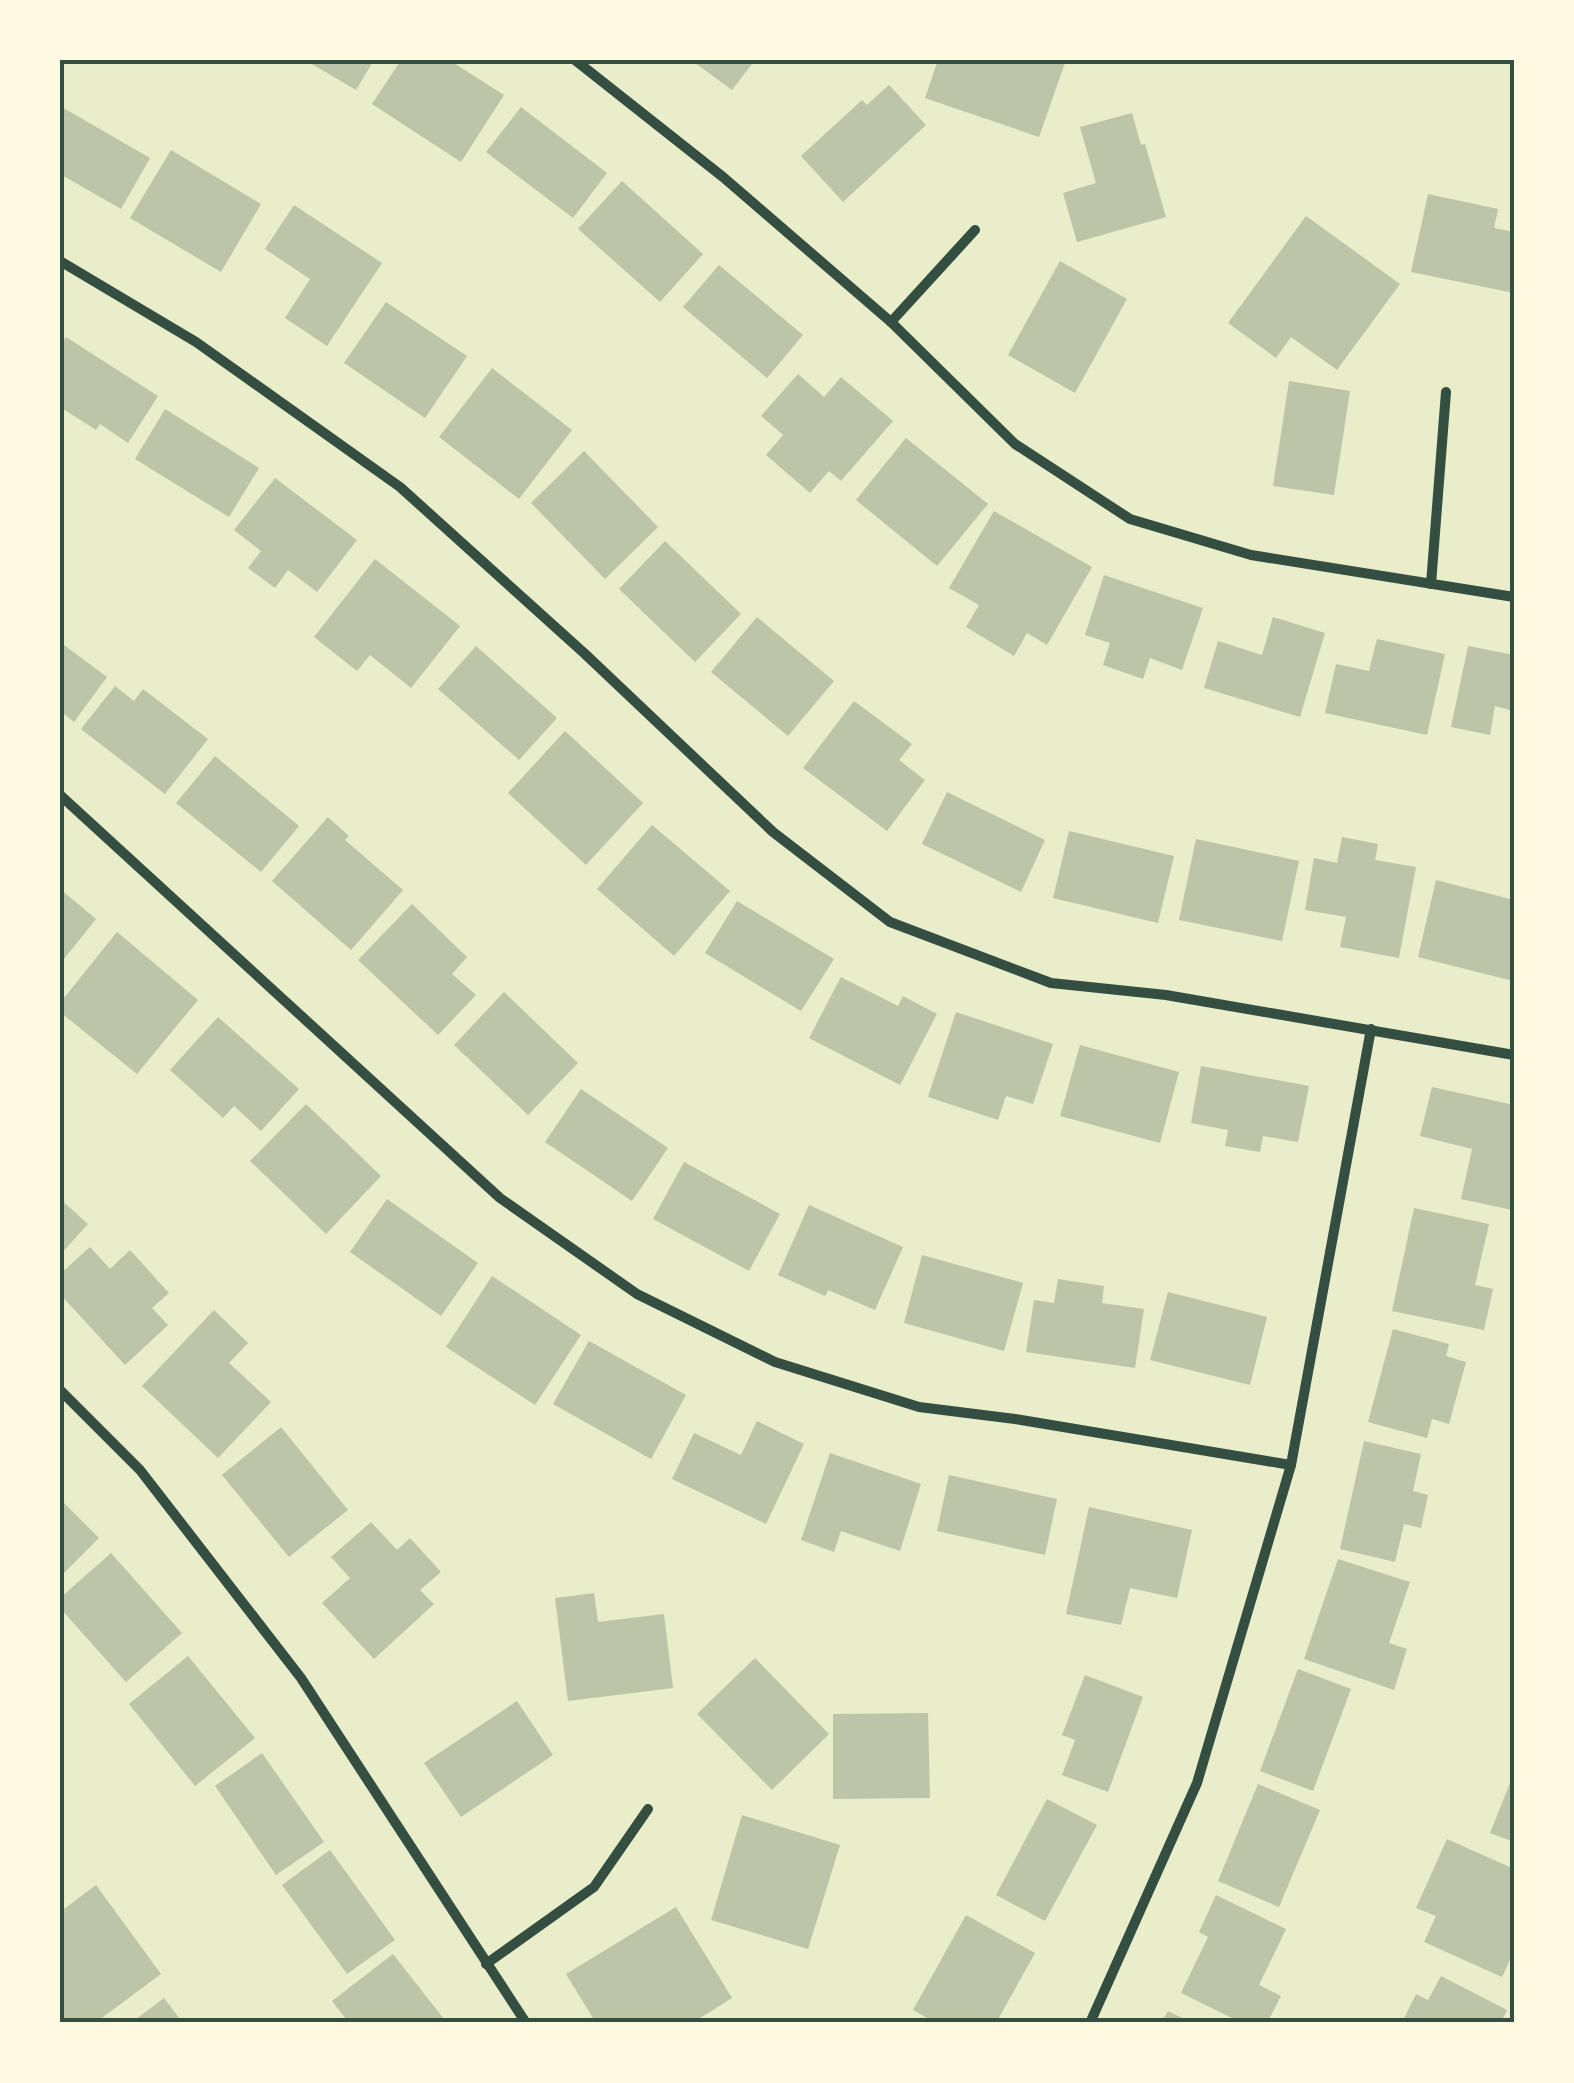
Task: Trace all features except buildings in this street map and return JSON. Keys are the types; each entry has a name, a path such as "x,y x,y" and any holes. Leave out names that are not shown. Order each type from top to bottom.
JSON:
{"street":[{"path":"575,60 722,177 891,322 1015,444 1130,518 1252,555 1514,598"},
{"path":"891,322 975,230"},
{"path":"60,261 196,342 400,488 584,653 773,832 890,922 1051,984 1166,995 1514,1055"},
{"path":"1431,584 1446,392"},
{"path":"60,794 500,1198 636,1294 775,1362 919,1407 1291,1465"},
{"path":"1090,2023 1196,1783 1291,1465 1371,1029"},
{"path":"60,1390 140,1470 301,1678 526,2023"},
{"path":"486,1964 594,1887 648,1810"}]}
